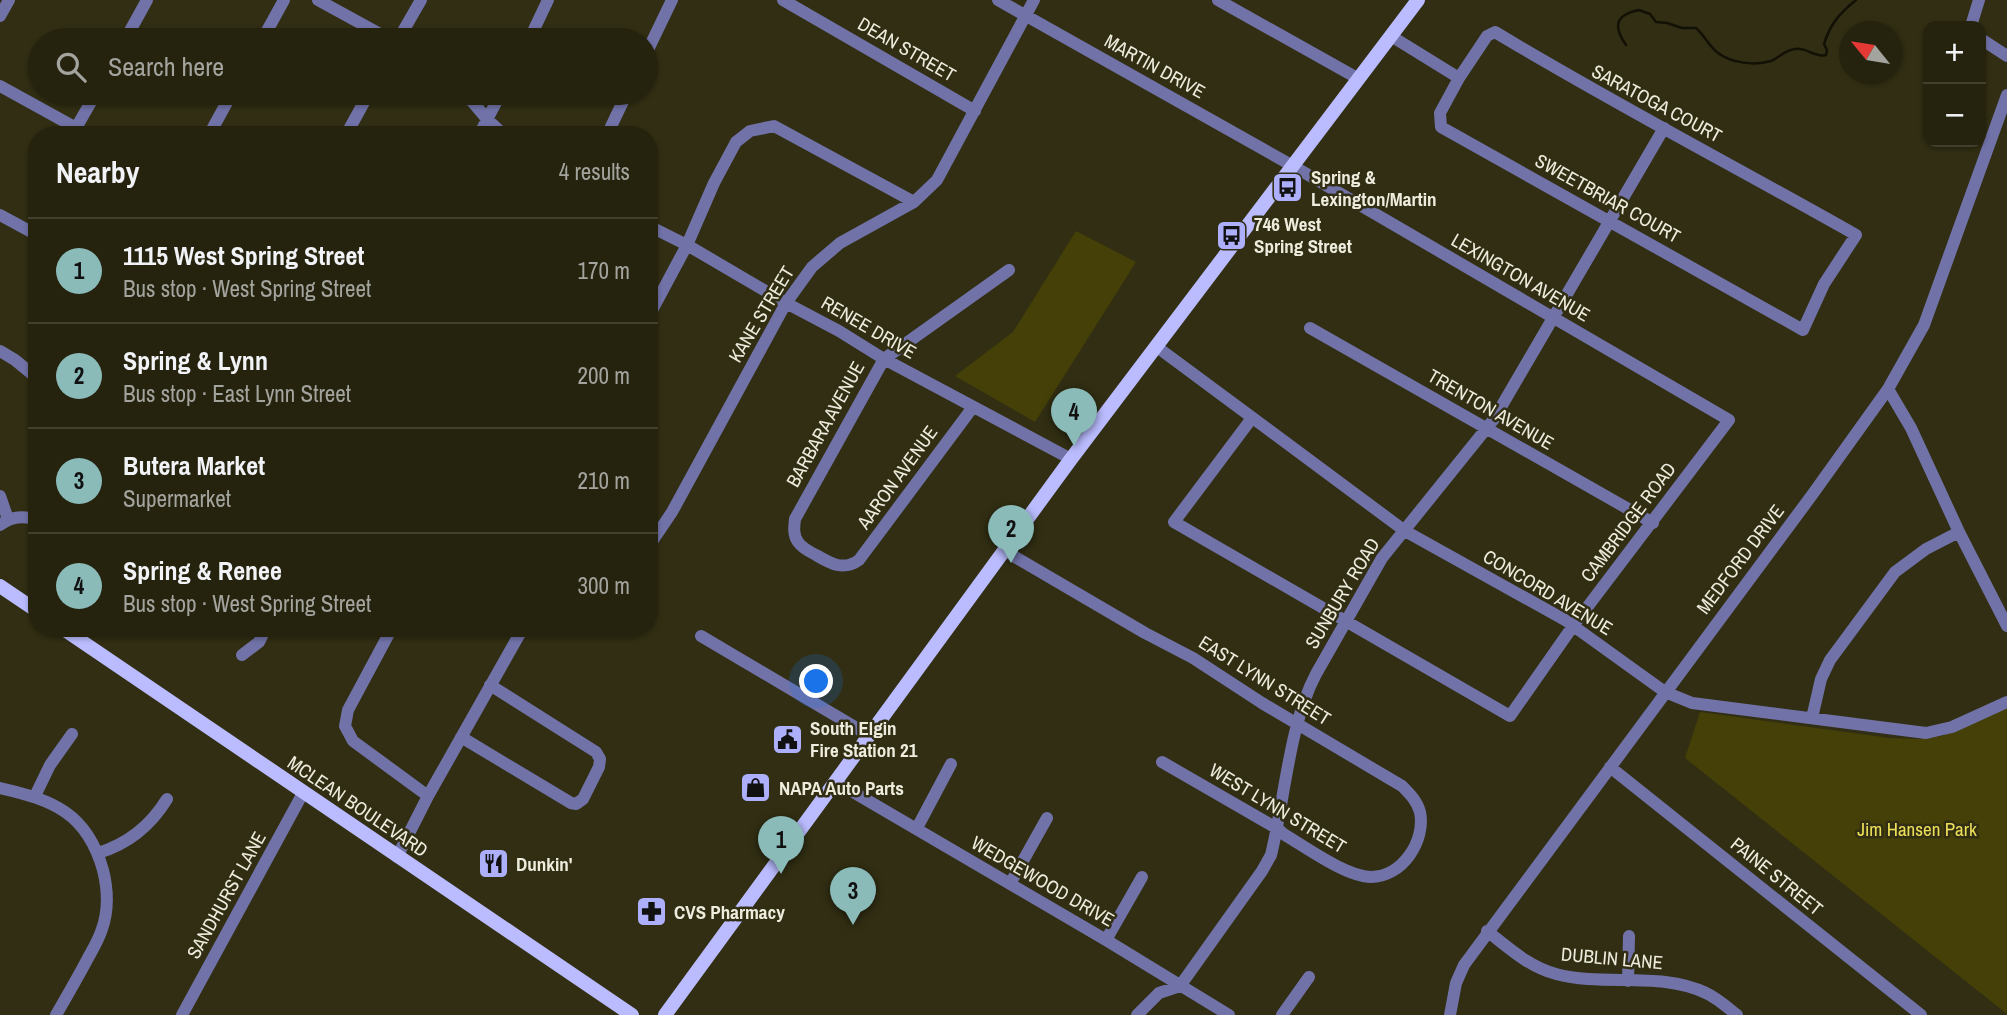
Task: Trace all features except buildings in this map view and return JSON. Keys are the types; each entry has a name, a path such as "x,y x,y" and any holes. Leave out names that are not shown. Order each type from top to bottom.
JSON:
{"main road":[{"path":"665,1015 1071,459 1418,0"},
{"path":"0,586 28,605"},
{"name":"MCLEAN BOULEVARD","path":"75,637 632,1015"}],"street":[{"path":"0,16 9,0"},
{"path":"132,28 147,0"},
{"path":"269,28 284,0"},
{"path":"318,0 369,28"},
{"path":"405,28 421,0"},
{"path":"534,28 548,0"},
{"path":"658,29 672,0"},
{"name":"DEAN STREET","path":"783,0 975,111"},
{"name":"MARTIN DRIVE","path":"998,0 1293,166"},
{"name":"KANE STREET","path":"658,532 671,513 786,303 812,267 840,243 914,202 937,180 1034,0"},
{"path":"1218,0 1359,79"},
{"path":"1973,21 1979,0"},
{"name":"SARATOGA COURT","path":"1460,78 1486,36 1495,33 1571,78 1856,235 1824,284 1803,330"},
{"path":"1391,36 1460,78"},
{"path":"1986,42 2007,57"},
{"name":"SWEETBRIAR COURT","path":"1460,78 1440,113 1441,127 1803,330"},
{"path":"0,86 28,101"},
{"name":"MEDFORD DRIVE","path":"1450,1015 1456,983 1464,965 1888,389 1924,325 2007,95"},
{"path":"34,105 72,126"},
{"path":"77,126 89,105"},
{"path":"214,126 225,105"},
{"path":"351,126 362,105"},
{"path":"475,105 494,126"},
{"path":"484,126 495,105"},
{"path":"611,126 621,105"},
{"path":"658,299 736,142 750,131 774,126 914,202"},
{"name":"SUNBURY ROAD","path":"1137,1015 1159,993 1180,986 1262,871 1271,855 1278,829 1307,690 1382,558 1487,429 1664,128"},
{"name":"LEXINGTON AVENUE","path":"1293,166 1730,420"},
{"path":"0,215 28,230"},
{"name":"RENEE DRIVE","path":"658,230 884,359 1071,459"},
{"name":"BARBARA AVENUE","path":"848,566 832,565 802,547 794,534 798,513 884,359 1009,270"},
{"name":"TRENTON AVENUE","path":"1310,328 1653,523"},
{"name":"CONCORD AVENUE","path":"1157,347 1405,531 1573,626 1665,692 1692,703 1926,733 1952,727 2007,702"},
{"path":"0,351 28,370"},
{"path":"1888,389 1911,428 1959,532 2007,626"},
{"name":"AARON AVENUE","path":"848,566 859,560 973,407"},
{"path":"1252,418 1174,522 1346,621"},
{"name":"CAMBRIDGE ROAD","path":"1346,621 1509,716 1573,626 1730,420"},
{"path":"0,496 4,522 28,517"},
{"path":"1812,718 1821,679 1830,660 1895,572 1926,549 1959,532"},
{"name":"EAST LYNN STREET","path":"1005,549 1145,633 1193,658 1402,786 1413,797 1419,809 1421,826 1418,839 1396,870 1378,877"},
{"path":"701,636 870,736"},
{"path":"242,655 261,637"},
{"path":"387,637 348,710 345,726 353,741 428,796"},
{"path":"397,857 428,796 518,637"},
{"path":"461,737 570,803 576,804 583,799 599,767 600,759 596,752 490,685"},
{"path":"35,796 50,765 72,734"},
{"name":"WEST LYNN STREET","path":"1162,762 1353,874 1378,877"},
{"path":"917,828 951,764"},
{"name":"PAINE STREET","path":"1610,767 1921,1015"},
{"name":"WEDGEWOOD DRIVE","path":"836,782 1229,1015"},
{"path":"0,788 35,796 74,818 98,853 106,882 108,907 102,931 56,1015"},
{"name":"SANDHURST LANE","path":"183,1015 303,793"},
{"path":"98,853 111,849 138,833 154,818 167,799"},
{"path":"1010,884 1047,818"},
{"path":"1106,940 1142,877"},
{"name":"DUBLIN LANE","path":"1488,931 1527,962 1554,973 1580,979 1682,984 1706,993 1737,1015"},
{"path":"1628,981 1629,936"},
{"path":"1282,1015 1309,977"}],"green space":[{"path":"1076,231 1136,262 1035,422 955,376 1013,332"},
{"name":"Jim Hansen Park","path":"2007,708 2007,1014 1685,758 1700,712 1890,738 1919,739 1942,736"}],"waterway":[{"path":"1626,45 1619,32 1619,22 1625,15 1639,10 1650,14 1656,22 1696,28 1718,53 1736,61 1765,63 1795,49 1826,55 1824,44 1829,31 1840,14 1856,0"}],"place":[{"name":"Spring & Lexington/Martin","path":"1288,188"},
{"name":"746 West Spring Street","path":"1231,235"},
{"name":"Spring & Renee","path":"1074,446"},
{"name":"Spring & Lynn","path":"1011,563"},
{"name":"South Elgin Fire Station 21","path":"787,739"},
{"name":"NAPA Auto Parts","path":"756,788"},
{"name":"Dunkin'","path":"493,864"},
{"name":"1115 West Spring Street","path":"781,874"},
{"name":"CVS Pharmacy","path":"651,912"},
{"name":"Butera Market","path":"853,925"}]}
